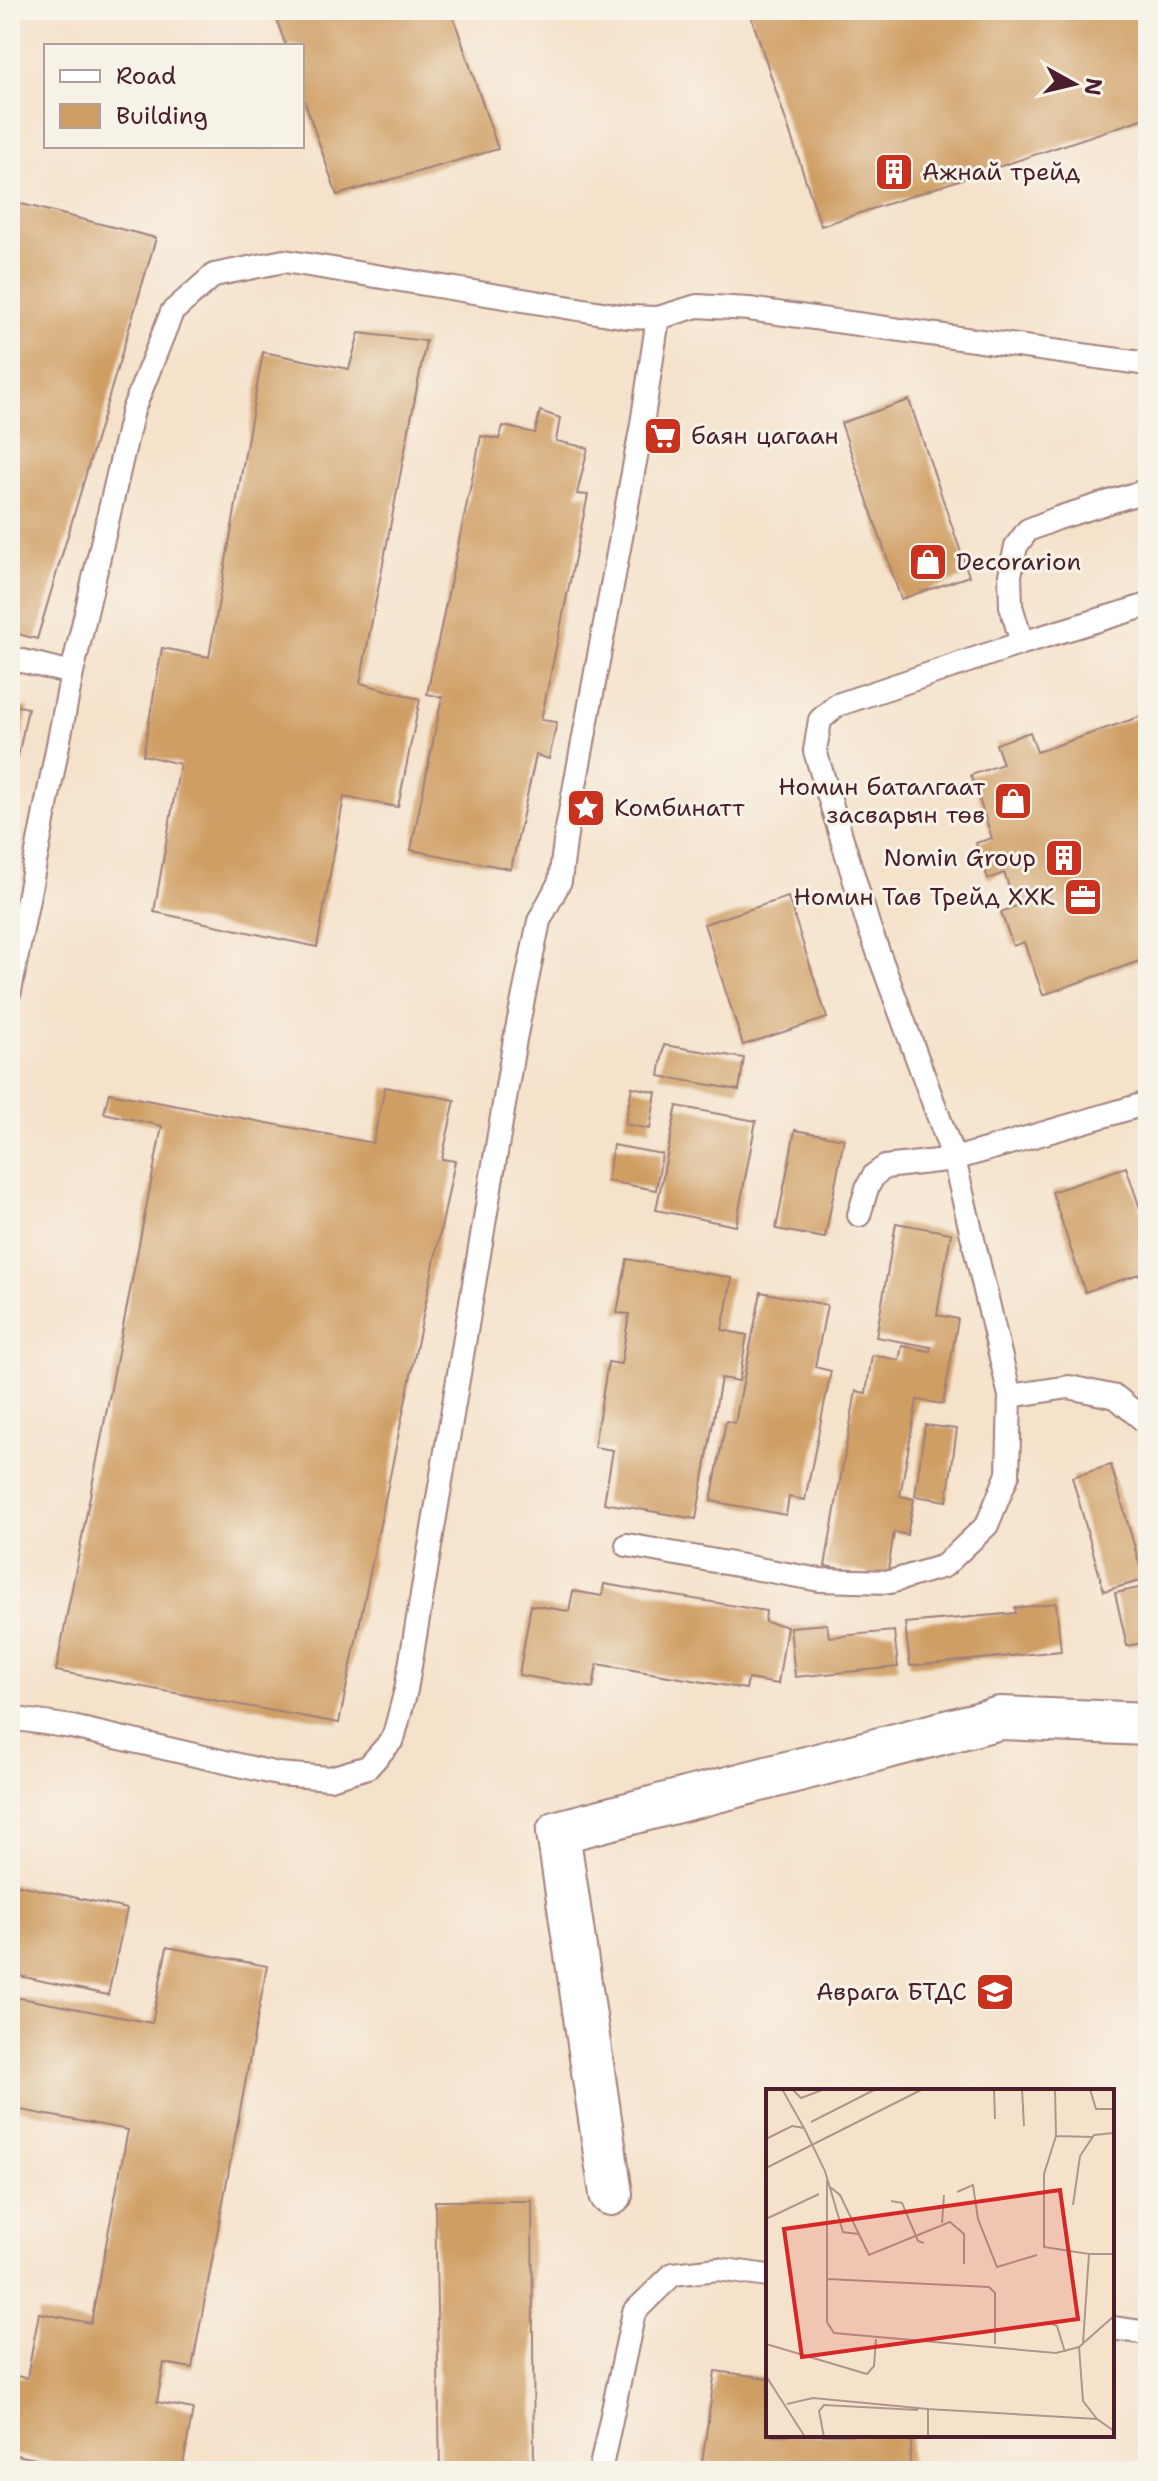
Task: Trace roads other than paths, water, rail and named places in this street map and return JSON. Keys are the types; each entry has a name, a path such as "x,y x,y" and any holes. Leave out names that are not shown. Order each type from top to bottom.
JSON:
{"street":[{"path":"611,2194 558,1832 1000,1718 1148,1724"}],"lane":[{"path":"10,991 72,673 133,410 172,312 214,275 284,261 627,317 658,318 697,306 749,309 1148,364"},
{"path":"10,1718 72,1727 278,1774 330,1778 368,1767 393,1739 406,1690 515,1039 539,921 560,881 642,424 658,318"},
{"path":"1022,643 1011,606 1010,575 1016,546 1028,530 1148,490"},
{"path":"627,1545 820,1580 890,1582 944,1566 987,1525 1008,1474 1010,1396 954,1159 869,927 815,751 820,720 837,705 1148,605"},
{"path":"10,658 72,673"},
{"path":"859,1215 874,1175 885,1167 954,1159 1148,1103"},
{"path":"1010,1396 1069,1387 1116,1397 1148,1424"},
{"path":"600,2471 634,2312 673,2274 718,2269 766,2276"},
{"path":"1114,2328 1148,2333"}],"place":[{"name":"Ажнай трейд","path":"894,172"},
{"name":"баян цагаан","path":"663,436"},
{"name":"Decorarion","path":"928,562"},
{"name":"Номин баталгаат засварын төв","path":"1013,801"},
{"name":"Комбинатт","path":"586,808"},
{"name":"Nomin Group","path":"1064,858"},
{"name":"Номин Тав Трейд ХХК","path":"1083,897"},
{"name":"Аврага БТДС","path":"995,1992"}]}
